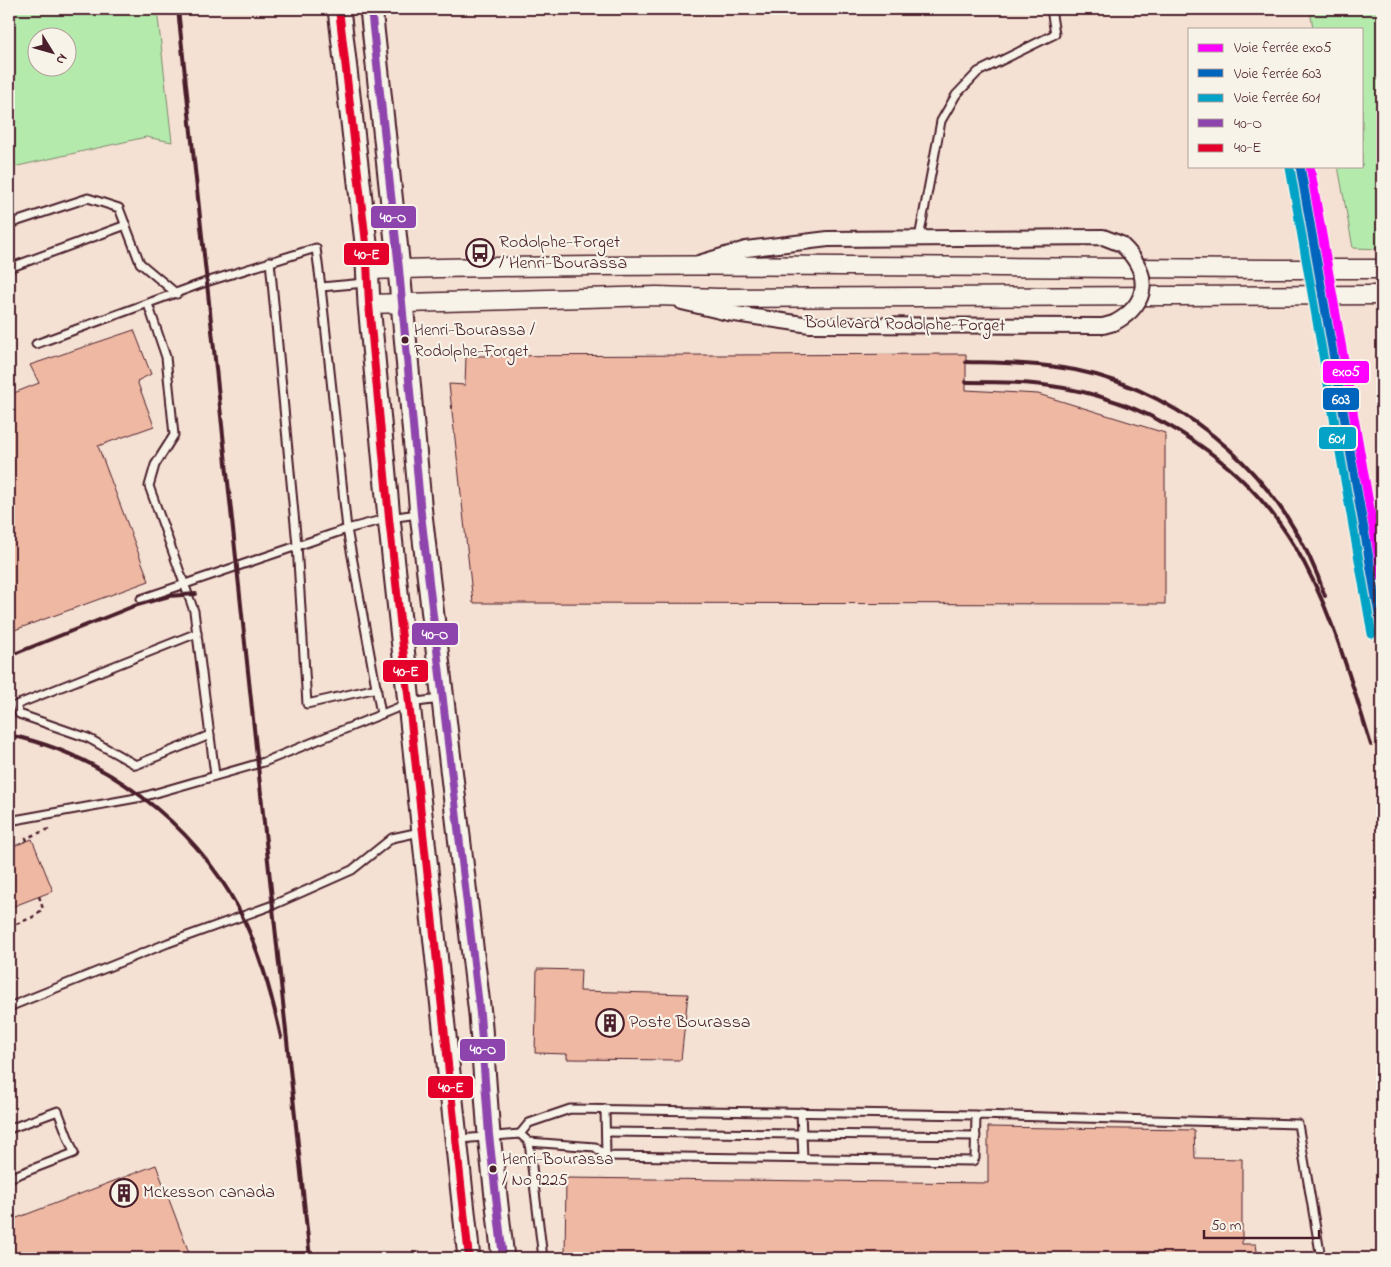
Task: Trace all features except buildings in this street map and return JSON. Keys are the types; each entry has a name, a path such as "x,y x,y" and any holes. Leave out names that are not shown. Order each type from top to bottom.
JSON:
{"main road":[{"path":"340,9 368,276 389,518 469,1258"},
{"path":"371,9 399,269 421,514 480,1014 503,1258"}],"street":[{"name":"Boulevard Rodolphe-Forget","path":"657,296 728,313 810,326 1103,326 1130,315 1138,303 1143,287 1141,271 1134,256 1121,244 1104,237 828,239 771,245 717,256 696,264"},
{"name":"Boulevard Rodolphe-Forget","path":"368,276 399,269 696,264 923,268 1382,269"},
{"name":"Boulevard Rodolphe-Forget","path":"369,304 657,296 719,298 1382,295"}],"lane":[{"path":"919,238 941,121 956,95 978,72 1055,34 1051,9"},
{"path":"9,224 88,198 119,208 140,262 177,294"},
{"path":"9,268 126,225"},
{"path":"36,344 270,261 316,248 347,529 381,714"},
{"path":"270,261 297,545 307,704 377,688"},
{"path":"321,287 368,276"},
{"path":"148,304 166,357 174,435 155,464 149,486 194,611 215,775"},
{"path":"141,599 184,586 347,529 389,518 421,514"},
{"path":"197,633 16,705 19,714 88,738 136,765 210,735"},
{"path":"9,821 127,801 264,762 409,703 443,699"},
{"path":"9,1007 168,943 273,905 352,870 392,838 424,831"},
{"path":"520,1134 529,1123 570,1109 976,1115 1298,1124 1321,1258"},
{"path":"605,1110 606,1156"},
{"path":"9,1129 58,1111 74,1153 9,1178"},
{"path":"801,1112 803,1158"},
{"path":"457,1140 520,1134 529,1142 596,1147 606,1156 972,1161 976,1158 976,1115"},
{"path":"606,1132 976,1136"},
{"path":"529,1142 543,1258"}],"path":[{"path":"27,841 26,838 49,829"},
{"path":"9,927 33,917 43,909 40,896"}],"green space":[{"path":"9,9 157,9 172,142 146,137 9,168"},
{"path":"1310,9 1382,9 1382,249 1353,248 1338,168 1364,168 1364,28 1313,28"}],"railway":[{"path":"178,9 310,1258"},
{"path":"966,362 1007,363 1075,370 1118,382 1158,399 1196,422 1230,450 1261,482 1287,517 1309,555 1325,596"},
{"path":"966,382 1003,382 1039,385 1064,388 1099,396 1133,408 1165,424 1196,442 1224,464 1250,488 1274,515 1307,568 1329,617 1371,745"},
{"path":"9,656 134,606 169,596 196,594"},
{"path":"9,735 44,744 78,758 111,776 142,797 171,821 196,848 219,877 245,923 264,971 281,1037"}],"rail line":[{"name":"601","path":"1290,168 1372,634"},
{"name":"603","path":"1300,168 1382,632"},
{"name":"exo5","path":"1310,168 1382,577"}],"transit line":[{"name":"40-E","path":"339,9 366,243 369,304 389,518 469,1258"},
{"name":"40-O","path":"371,9 399,269 421,514 480,1014 489,1135 503,1258"}],"place":[{"name":"Rodolphe-Forget / Henri-Bourassa","path":"480,253"},
{"name":"Henri-Bourassa / Rodolphe-Forget","path":"405,340"},
{"name":"Poste Bourassa","path":"610,1023"},
{"name":"Henri-Bourassa / No 9225","path":"493,1169"},
{"name":"Mckesson canada","path":"124,1193"}]}
